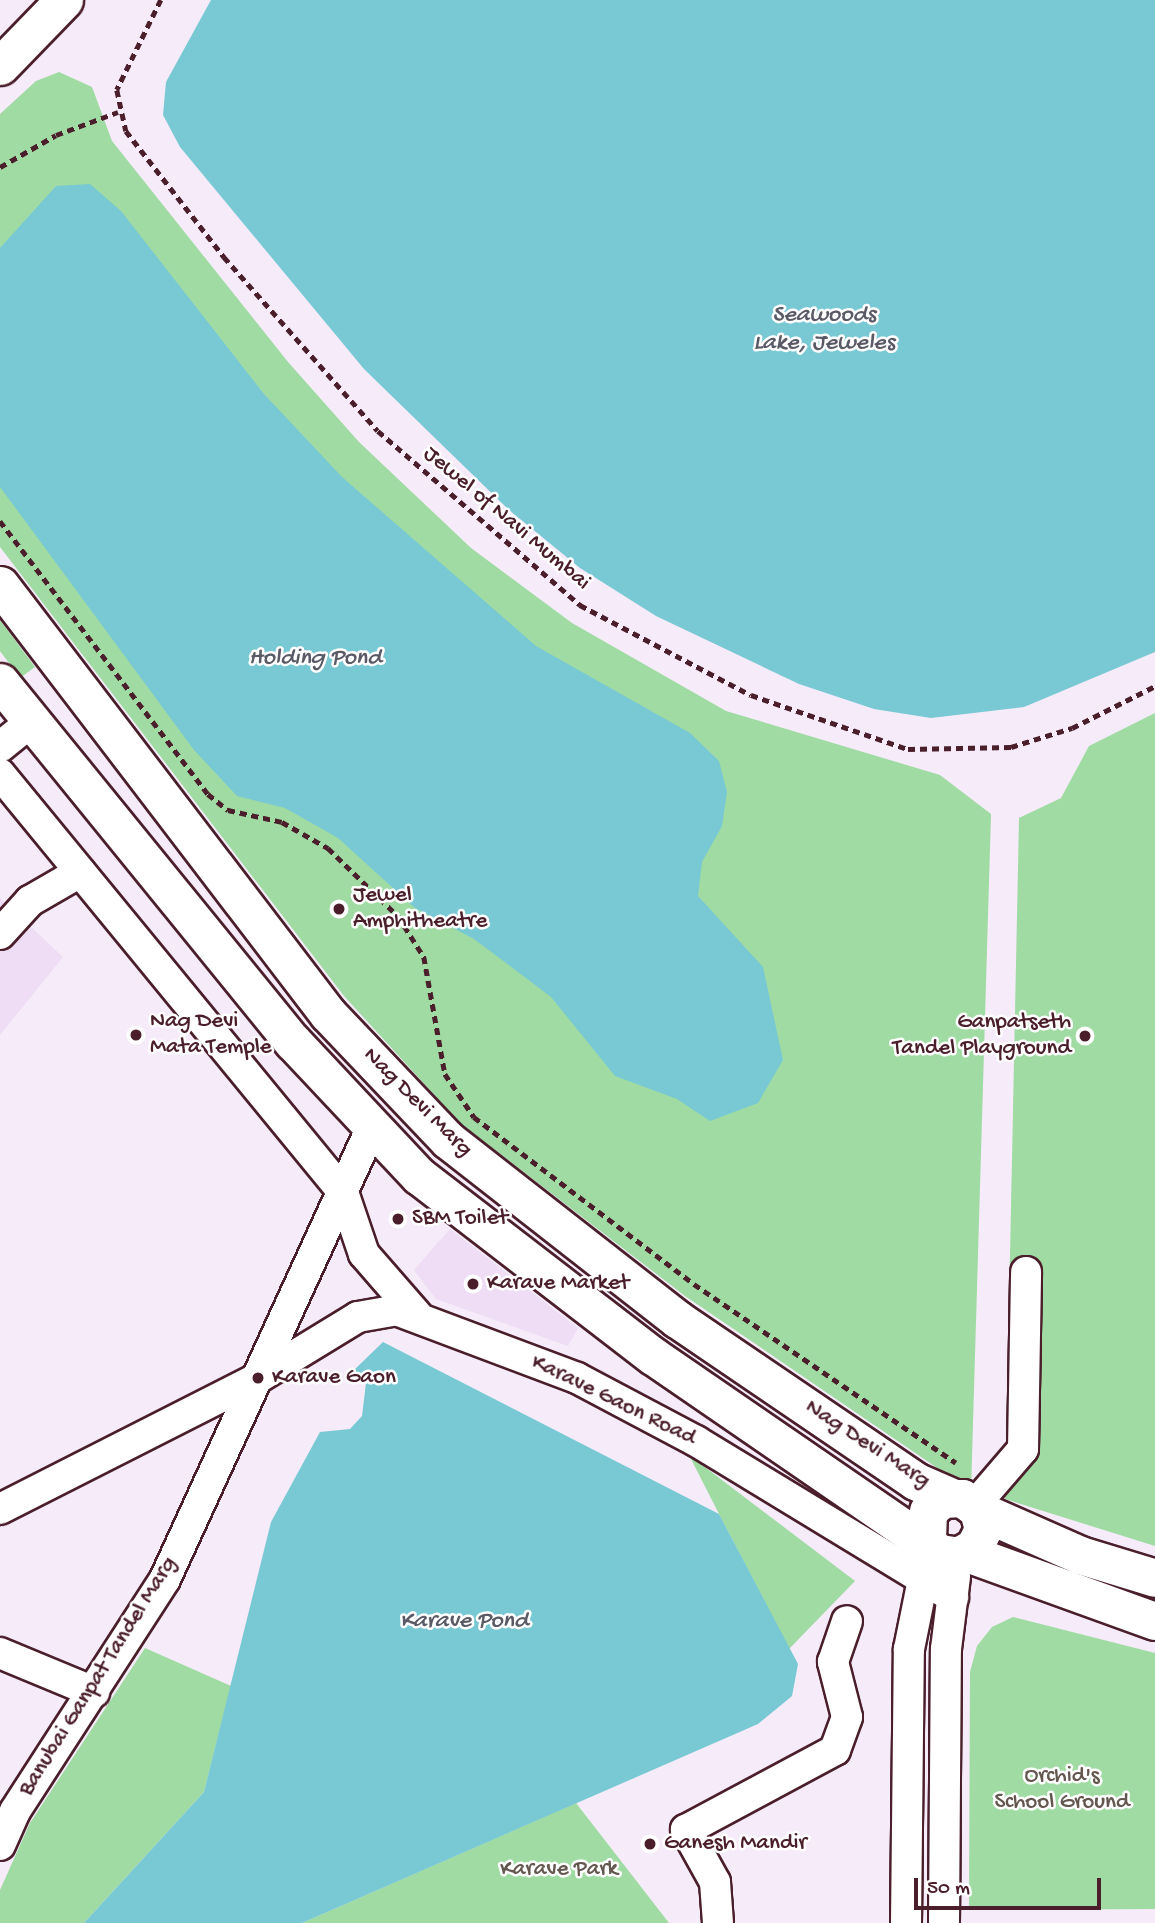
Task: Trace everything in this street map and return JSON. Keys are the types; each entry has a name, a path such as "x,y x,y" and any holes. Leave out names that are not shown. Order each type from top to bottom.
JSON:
{"main road":[{"path":"0,66 64,0"},
{"name":"Nag Devi Marg","path":"0,584 328,1014 448,1140 677,1319 915,1480 966,1495 1080,1555 1155,1578"},
{"path":"15,701 60,663"},
{"name":"Nag Devi Marg","path":"15,701 292,1042 419,1176 653,1356 946,1548 1155,1621"},
{"path":"966,1495 983,1529 946,1548 928,1511 966,1495"}],"street":[{"path":"0,747 15,701"},
{"path":"0,775 342,1192 364,1254 417,1315"},
{"path":"0,934 30,901 80,872"},
{"name":"Banubai Ganpat Tandel Marg","path":"0,1844 165,1579 372,1128"},
{"path":"966,1495 1023,1449 1026,1272"},
{"name":"Karave Gaon Road","path":"0,1509 258,1378 358,1317 396,1310 417,1315 577,1378 672,1428 920,1581 953,1597"},
{"path":"906,1923 909,1649 920,1581 946,1548"},
{"path":"944,1923 946,1649 953,1597 946,1548"},
{"path":"718,1923 715,1881 686,1830 835,1750 847,1717 832,1662 847,1621"},
{"path":"0,1653 94,1692"}],"path":[{"path":"0,167 56,135 118,112 127,59 161,0"},
{"name":"Jewel of Navi Mumbai","path":"118,112 224,257 378,431 512,552 580,605 651,647 751,695 908,749 1012,747 1072,728 1155,686"},
{"path":"0,522 208,793 228,810 282,822 327,848 398,916 424,957 445,1074 474,1117 966,1495"}],"shaded area":[{"path":"0,898 63,957 0,1035"},
{"name":"Karave Market","path":"450,1229 578,1328 568,1346 436,1299 414,1270"}],"green space":[{"path":"59,72 92,87 112,141 288,362 359,442 471,548 572,623 726,711 940,775 991,814 971,1491 685,1296 460,1123 344,996 0,547 0,114 36,81"},
{"path":"0,620 35,667 20,678 0,651"},
{"name":"Ganpatseth Tandel Playground","path":"1155,713 1155,1546 1005,1499 1019,818 1061,798 1089,746"},
{"path":"689,1455 855,1581 789,1649 719,1514"},
{"name":"Orchid's School Ground","path":"1013,1617 1155,1653 1155,1909 969,1910 970,1672 977,1646 992,1627"},
{"path":"145,1648 231,1686 204,1792 84,1923 0,1923 0,1890 30,1823"},
{"name":"Karave Park","path":"576,1803 669,1923 302,1923"}],"water":[{"name":"Seawoods Lake, Jeweles","path":"211,0 1155,0 1155,652 1024,707 931,718 874,709 799,684 656,616 580,568 509,510 364,369 180,147 163,115 166,82"},
{"name":"Holding Pond","path":"90,184 121,211 264,394 342,477 536,646 690,733 719,761 727,792 722,826 702,862 698,896 763,967 783,1060 758,1103 710,1121 677,1099 615,1076 551,997 474,939 415,908 338,838 285,808 237,796 194,750 0,487 0,248 56,186"},
{"name":"Karave Pond","path":"383,1342 719,1514 798,1664 792,1696 758,1724 302,1923 84,1923 204,1792 271,1522 320,1432 350,1429 362,1416 366,1383 353,1371"}],"place":[{"name":"Jewel Amphitheatre","path":"339,909"},
{"name":"Nag Devi Mata Temple","path":"136,1035"},
{"name":"Ganpatseth Tandel Playground","path":"1085,1036"},
{"name":"SBM Toilet","path":"398,1219"},
{"name":"Karave Market","path":"473,1284"},
{"name":"Karave Gaon","path":"258,1378"},
{"name":"Ganesh Mandir","path":"650,1844"}]}
